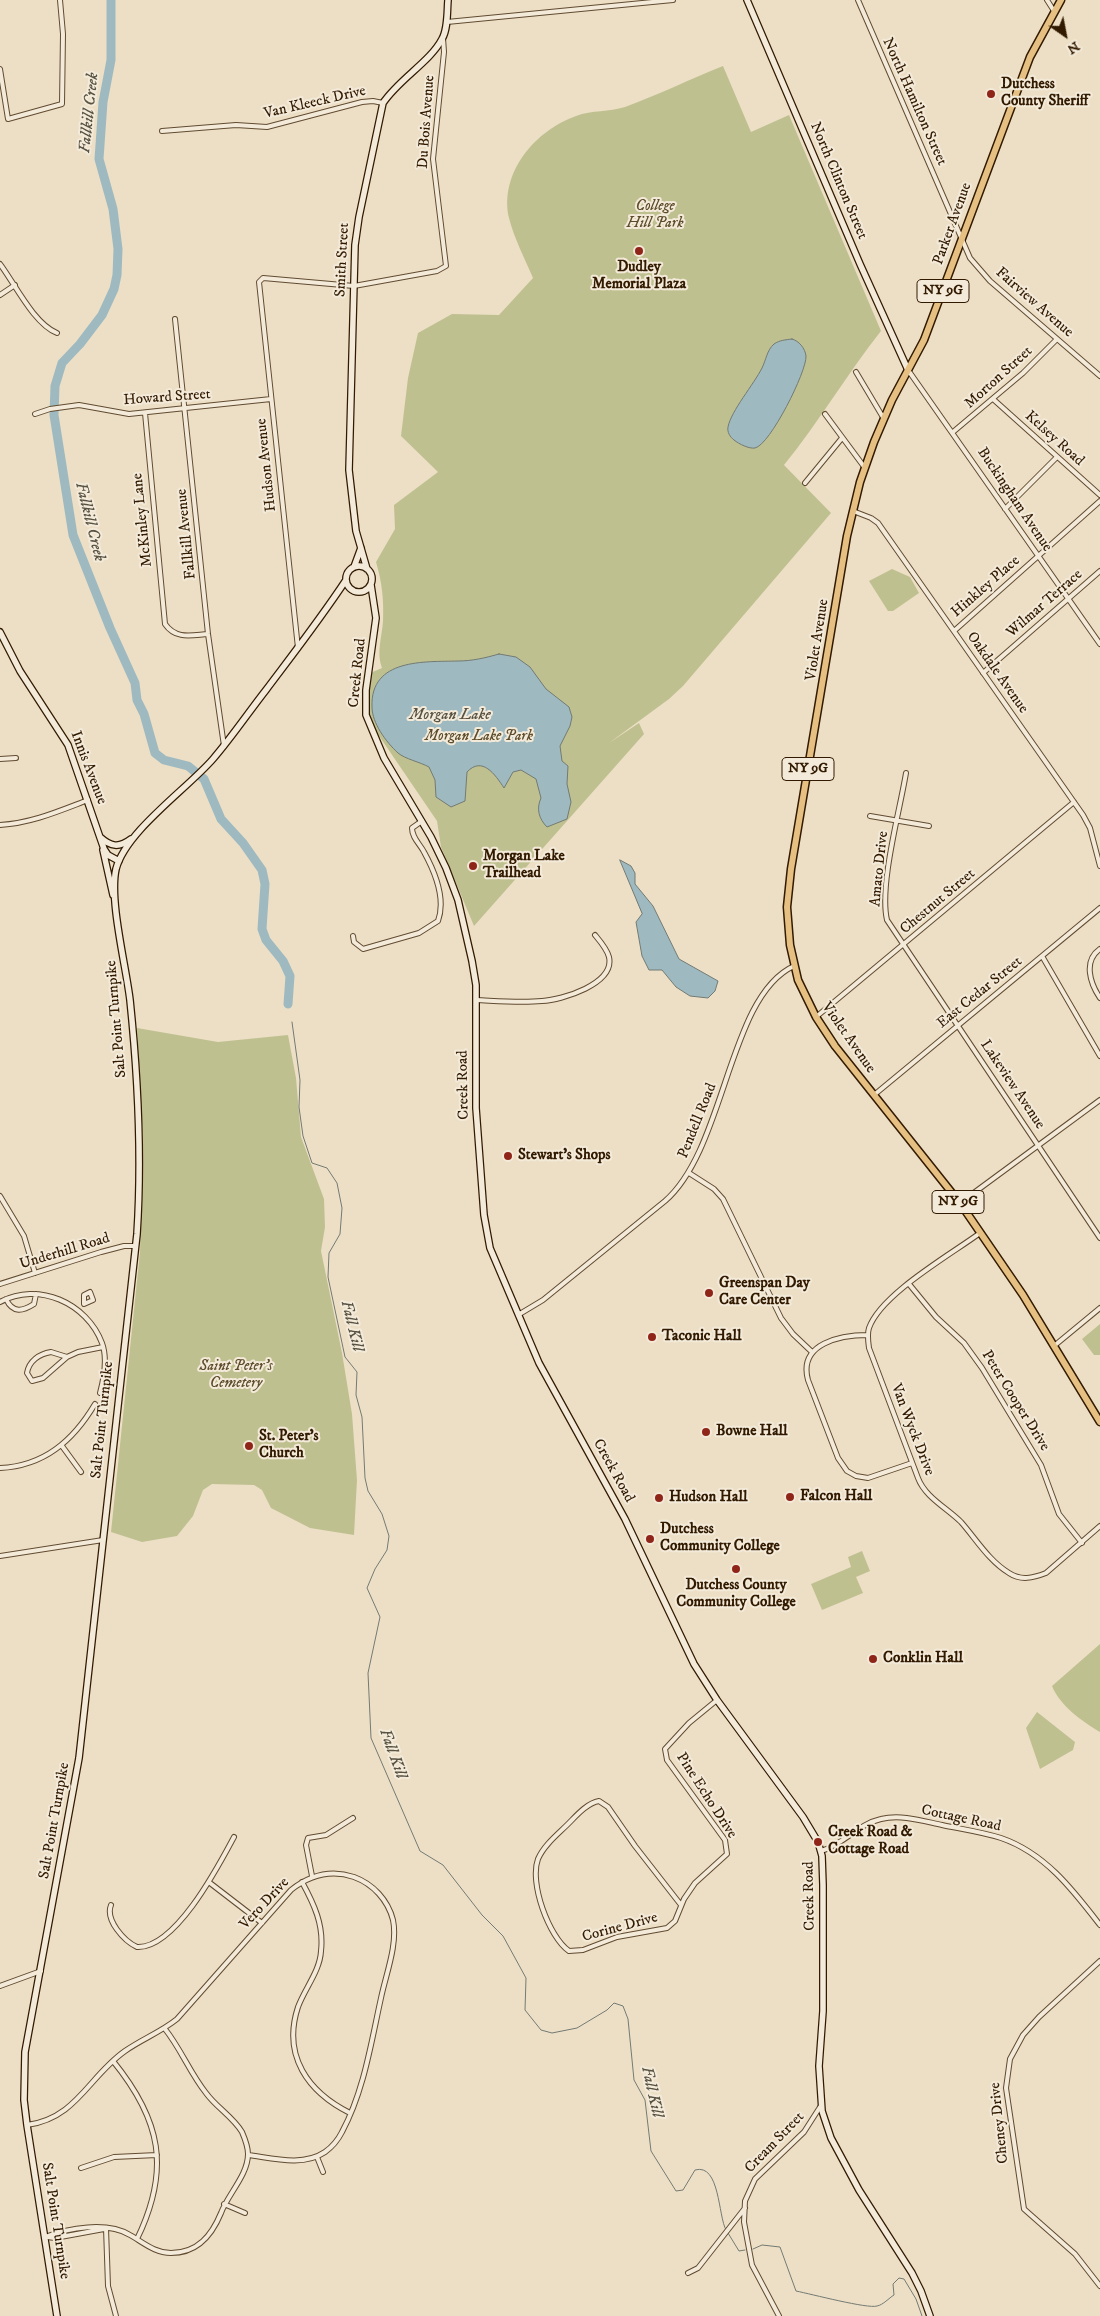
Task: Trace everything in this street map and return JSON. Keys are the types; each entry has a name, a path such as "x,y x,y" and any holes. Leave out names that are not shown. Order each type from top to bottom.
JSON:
{"main road":[{"name":"Parker Avenue","path":"841,573 853,511 865,468 884,419 927,332 1030,57 1060,0"},
{"name":"Violet Avenue","path":"841,573 788,892 788,927 794,966 816,1017 960,1203 1054,1346 1100,1422"}],"street":[{"path":"0,68 8,119 62,104 63,34 60,0"},
{"name":"Smith Street","path":"367,569 354,517 349,470 354,286 358,216 384,103 393,89 428,56 443,38 448,0"},
{"path":"446,22 673,0"},
{"name":"North Clinton Street","path":"747,0 860,264 908,370"},
{"name":"North Hamilton Street","path":"858,0 961,240"},
{"path":"1047,0 1054,11"},
{"name":"Du Bois Avenue","path":"354,286 437,271 446,266 433,159 444,52 443,38"},
{"name":"Van Kleeck Drive","path":"162,131 236,125 267,127 362,102 384,103"},
{"name":"Fairview Avenue","path":"961,240 970,258 986,277 1100,376"},
{"path":"0,264 44,326 57,333"},
{"name":"Hudson Avenue","path":"298,648 260,279 354,286"},
{"path":"0,295 15,285"},
{"name":"Fallkill Avenue","path":"175,319 208,634 224,746"},
{"name":"Morton Street","path":"954,432 993,399 1057,339"},
{"name":"Buckingham Avenue","path":"908,370 954,432 1038,556 1099,641"},
{"path":"856,372 884,419"},
{"name":"Howard Street","path":"35,414 50,409 79,405 119,414 145,413 271,399"},
{"name":"Kelsey Road","path":"993,399 1100,495"},
{"name":"McKinley Lane","path":"145,413 165,624 169,630 178,636 208,634"},
{"path":"825,414 865,468"},
{"path":"805,483 842,438"},
{"path":"1005,508 1057,457"},
{"name":"Hinkley Place","path":"954,631 1100,501"},
{"name":"Oakdale Avenue","path":"853,511 878,522 1088,822 1100,866"},
{"path":"361,548 354,567 348,572 346,580 351,589 362,592 374,602"},
{"path":"354,567 361,566 367,569 372,576 371,585 362,592"},
{"name":"Wilmar Terrace","path":"983,673 1100,571"},
{"name":"Salt Point Turnpike","path":"56,2316 24,2100 25,2052 79,1758 136,1246 139,1163 136,1095 130,1003 117,917 115,876 119,861 137,835 204,769 224,746 298,648 346,580"},
{"name":"Creek Road","path":"371,585 376,618 366,690 366,715 384,758 422,821 446,868 467,937 476,1000 476,1100 485,1223 495,1262 546,1377 625,1519 694,1664 717,1700 816,1837 821,1851 823,1885 823,2011 819,2066 821,2105 831,2138 859,2190 912,2273 927,2304 930,2316"},
{"name":"Salt Point Turnpike","path":"334,598 351,589"},
{"name":"Innis Avenue","path":"0,632 20,671 68,745 99,836 108,855 119,861"},
{"path":"0,759 16,758"},
{"name":"Amato Drive","path":"905,944 891,927 886,913 886,894 906,773"},
{"path":"0,825 19,824 41,818 88,800"},
{"name":"Chestnut Street","path":"816,1017 1074,802"},
{"path":"870,816 929,826"},
{"path":"353,936 354,942 363,949 413,935 429,928 438,921 441,907 434,874 425,854 412,834 412,828 422,821"},
{"path":"99,836 111,845 118,846 137,835"},
{"path":"99,836 117,917"},
{"name":"East Cedar Street","path":"874,1094 1100,908"},
{"path":"476,1000 542,1002 566,996 595,984 602,980 610,964 609,956 595,934"},
{"name":"Lakeview Avenue","path":"905,944 1100,1238"},
{"path":"1100,949 1091,957 1089,966 1100,998"},
{"path":"1042,956 1100,1056"},
{"name":"Pendell Road","path":"518,1316 543,1300 677,1190 689,1173 704,1142 747,1024 771,984 780,974 794,966"},
{"path":"960,1203 1100,1100"},
{"path":"689,1173 714,1189 723,1199 781,1318 793,1334 812,1352"},
{"path":"0,1196 24,1236 35,1273"},
{"path":"912,1463 868,1478 856,1476 844,1469 838,1458 807,1375 806,1367 812,1352 819,1346 834,1339 854,1335 868,1335 868,1330 880,1309 909,1284 980,1233"},
{"name":"Underhill Road","path":"0,1284 124,1246 136,1246"},
{"name":"Peter Cooper Drive","path":"909,1284 936,1317 964,1343 982,1368 1041,1465 1059,1514 1082,1543"},
{"path":"6,1299 17,1311 22,1311 34,1304 36,1294"},
{"path":"0,1302 6,1299 36,1294 64,1301 78,1310 93,1328 103,1347 105,1370 100,1393"},
{"path":"78,1310 84,1304"},
{"path":"1054,1346 1100,1308"},
{"name":"Van Wyck Drive","path":"868,1335 869,1348 912,1463 924,1489 960,1522 992,1559 1009,1573 1026,1578 1046,1573 1100,1526"},
{"path":"66,1357 51,1352 41,1355 29,1365 28,1376 32,1381 40,1380 66,1357 78,1352 103,1347"},
{"path":"0,1468 28,1464 62,1446 80,1428 95,1404"},
{"path":"62,1446 81,1472"},
{"path":"0,1556 103,1540"},
{"name":"Pine Echo Drive","path":"681,1905 695,1883 727,1854 728,1850 725,1840 667,1760 665,1749 688,1723 717,1700"},
{"name":"Corine Drive","path":"595,1801 603,1802 681,1905 676,1921 667,1928 617,1938 583,1950 569,1951 556,1938 538,1895 535,1878 538,1860 542,1852 560,1832 590,1804 595,1801"},
{"path":"312,1876 306,1845 308,1838 326,1835 353,1818"},
{"name":"Cottage Road","path":"821,1851 863,1826 886,1818 906,1818 993,1836 1022,1848 1052,1870 1071,1887 1100,1926"},
{"path":"111,1905 110,1918 129,1941 137,1947 154,1945 184,1917 210,1883 234,1837"},
{"name":"Vero Drive","path":"27,2125 55,2118 68,2108 125,2050 165,2029 177,2019 291,1890 312,1876 337,1873 363,1880 383,1899 393,1921 394,1933 362,2080 350,2113 335,2144 317,2157"},
{"path":"302,1882 319,1920 321,1953 316,1971 298,2007 295,2022 296,2053 300,2067 315,2090 324,2099 350,2113"},
{"path":"210,1883 262,1923"},
{"name":"Cheney Drive","path":"1100,1962 1039,2017 1023,2035 1010,2059 1006,2088 1024,2209 1075,2254 1100,2286"},
{"path":"0,1986 41,1971"},
{"path":"45,2237 55,2238 94,2232 106,2228 129,2234 162,2252 174,2253 192,2248 208,2238 215,2228 224,2204 242,2172 248,2155 241,2132 206,2093 165,2029"},
{"path":"113,2061 129,2080 144,2106 154,2132 157,2155 154,2197 137,2239"},
{"name":"Cream Street","path":"779,2316 760,2282 750,2257 744,2222 747,2193 755,2179 811,2124 821,2105"},
{"path":"81,2168 114,2157 157,2155"},
{"path":"248,2155 289,2160 317,2157 323,2172"},
{"path":"224,2204 244,2213"},
{"path":"688,2273 698,2268 745,2208"},
{"path":"106,2228 108,2286 116,2316"}],"green space":[{"path":"723,66 751,132 789,115 881,331 784,465 831,513 683,686 669,699 609,743 639,723 644,734 474,926 441,847 437,821 371,724 365,704 368,674 382,668 379,651 383,621 383,598 376,562 395,529 394,505 438,472 401,436 408,378 418,333 452,314 499,315 533,278 511,226 507,201 515,169 524,155 547,131 576,116 625,107"},
{"path":"892,569 910,577 919,593 893,611 888,611 869,581"},
{"name":"Saint Peter's Cemetery","path":"137,1028 218,1042 288,1035 296,1078 301,1137 324,1199 325,1227 321,1251 342,1353 352,1414 357,1480 354,1535 310,1528 271,1508 262,1490 254,1485 212,1484 203,1490 193,1516 177,1536 142,1542 111,1532 140,1252 143,1140"},
{"path":"1100,1324 1100,1355 1094,1355 1082,1339"},
{"path":"862,1551 870,1571 856,1577 863,1593 822,1610 811,1584 851,1567 848,1557"},
{"path":"1100,1644 1100,1732 1079,1718 1066,1706 1052,1686"},
{"path":"1037,1712 1075,1742 1073,1750 1040,1769 1026,1728"}],"water":[{"path":"792,339 801,345 806,356 801,376 794,391 778,422 762,444 755,448 741,445 733,439 728,431 733,413 758,374 772,346 783,340"},
{"name":"Morgan Lake","path":"499,654 516,657 530,667 546,689 569,707 572,717 570,726 560,746 562,761 568,766 567,784 571,802 567,819 547,827 539,814 541,798 536,779 521,770 513,772 504,788 497,777 488,769 478,766 467,772 465,801 451,807 436,797 435,780 429,767 398,753 381,732 374,719 372,707 374,691 380,679 390,671 416,663 468,660"},
{"path":"620,860 631,866 635,873 635,884 653,906 679,959 718,981 715,991 708,998 690,996 676,987 662,970 649,970 642,956 636,922 642,914"}],"waterway":[{"name":"Fallkill Creek","path":"111,0 111,60 103,102 99,159 113,209 118,249 117,275 114,289 102,315 80,344 62,363 55,386 54,415 73,535 110,628 135,683 137,700 144,714 155,753 164,760 188,766 204,779 221,819 243,843 262,870 265,884 262,929 266,940 283,961 290,976 288,1004"},
{"name":"Fall Kill","path":"292,1022 300,1080 299,1107 303,1136 312,1163 327,1168 337,1183 342,1208 340,1234 329,1253 328,1277 345,1357 357,1372 356,1395 362,1417 365,1478 368,1491 382,1514 389,1536 387,1550 375,1569 367,1588 380,1617 368,1673 371,1738 420,1851 443,1865 482,1915 503,1936 526,1978 525,2010 541,2030 552,2033 577,2028 607,2010 614,2003 623,2006 628,2019 634,2080 645,2100 651,2151 676,2191 683,2190 695,2170 703,2170 709,2174 714,2182 726,2230"},
{"name":"Fall Kill","path":"728,2233 739,2251 745,2250"},
{"name":"Fall Kill","path":"753,2249 762,2245 780,2247 796,2291 851,2303 872,2306 884,2303 894,2295 893,2284 899,2278 904,2279 916,2299 922,2316"}],"place":[{"name":"Dutchess County Sheriff","path":"991,94"},
{"name":"Dudley Memorial Plaza","path":"639,251"},
{"name":"Morgan Lake Trailhead","path":"473,866"},
{"name":"Stewart's Shops","path":"508,1156"},
{"name":"Greenspan Day Care Center","path":"709,1293"},
{"name":"Taconic Hall","path":"652,1337"},
{"name":"Bowne Hall","path":"706,1432"},
{"name":"St. Peter's Church","path":"249,1446"},
{"name":"Falcon Hall","path":"790,1497"},
{"name":"Hudson Hall","path":"659,1498"},
{"name":"Dutchess Community College","path":"650,1539"},
{"name":"Dutchess County Community College","path":"736,1569"},
{"name":"Conklin Hall","path":"873,1659"},
{"name":"Creek Road & Cottage Road","path":"818,1842"}],"park label":[{"name":"College Hill Park","path":"655,216"},
{"name":"Morgan Lake Park","path":"479,737"}]}
